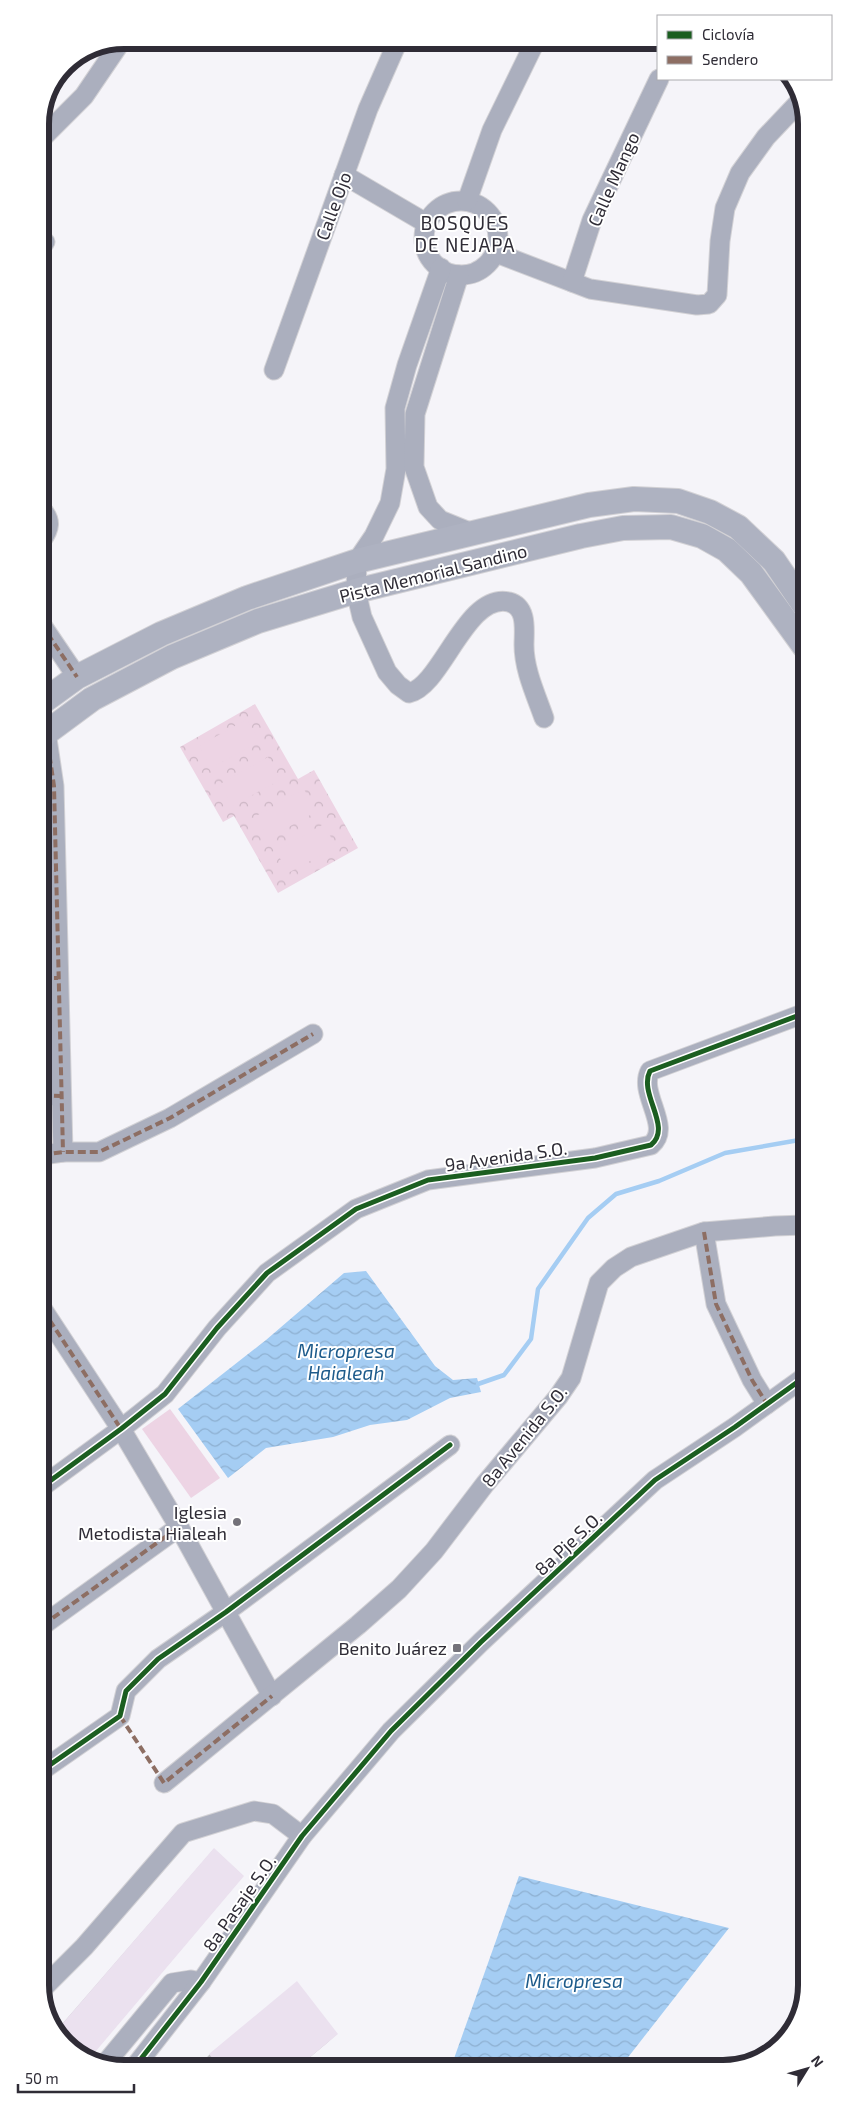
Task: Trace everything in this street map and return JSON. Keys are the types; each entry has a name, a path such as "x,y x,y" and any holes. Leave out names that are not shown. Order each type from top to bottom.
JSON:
{"main road":[{"name":"Pista Memorial Sandino","path":"49,695 77,677 161,634 239,601 357,561 589,505 634,500 678,501 710,512 738,527 774,561 798,596"},
{"name":"Pista Memorial Sandino","path":"49,730 92,699 172,657 258,621 356,591 581,536 623,528 671,527 702,536 727,550 751,573 798,638"}],"street":[{"path":"49,131 84,96 116,49"},
{"name":"Calle Ojo","path":"274,370 368,109 394,49"},
{"path":"467,201 492,130 532,49"},
{"name":"Calle Mango","path":"572,282 592,220 659,80"},
{"path":"496,253 590,289 697,305 709,304 717,295 720,241 725,208 740,173 766,137 796,106"},
{"path":"344,175 426,222"},
{"path":"456,200 467,201 476,202 491,215 499,233 496,253 484,268 466,275 446,273 431,260 423,242 426,222 438,207 456,200"},
{"path":"441,268 407,365 395,408 405,468 428,508 440,520 472,533"},
{"path":"459,274 415,414 405,468 374,536 357,561 356,591 362,617 382,663 398,685 409,693 416,692 470,620 486,607 500,602 510,602 518,608 525,622 524,660 544,718"},
{"path":"49,636 77,677"},
{"path":"49,760 54,786 49,870 50,978 61,1096 63,1152"},
{"name":"9a Avenida S.O.","path":"49,1482 121,1430 165,1394 217,1328 267,1273 356,1209 428,1180 595,1158 651,1145 656,1141 659,1133 655,1111 646,1086 646,1077 650,1071 798,1016"},
{"path":"49,1153 99,1152 170,1118 313,1034"},
{"path":"49,1096 61,1096"},
{"name":"8a Avenida S.O.","path":"164,1784 399,1589 434,1551 485,1484 558,1397 570,1378 599,1283 614,1268 631,1257 704,1232 798,1225"},
{"path":"704,1232 716,1304 752,1380 767,1404"},
{"path":"49,1319 121,1430 179,1527 272,1696"},
{"name":"8a Pje S.O.","path":"371,1755 391,1731 481,1642 655,1480 767,1404 798,1386"},
{"path":"49,1766 120,1716 126,1691 158,1659 226,1612 450,1446"},
{"path":"49,1621 179,1527"},
{"name":"8a Pasaje S.O.","path":"141,2060 201,1982 302,1836 371,1755"},
{"path":"49,1982 84,1946 183,1833 254,1811 273,1814 302,1836"},
{"path":"109,2059 172,1983 191,1980 201,1982"}],"green space":[{"path":"255,704 298,779 314,770 358,848 278,893 234,816 223,822 180,747"},
{"path":"247,719 259,742 211,768 199,746"},
{"path":"268,757 280,780 232,806 220,784"},
{"path":"304,789 316,812 268,838 256,816"},
{"path":"324,824 336,847 288,873 276,851"},
{"path":"170,1409 220,1478 191,1498 142,1429"}],"water":[{"name":"Micropresa Haialeah","path":"366,1271 435,1366 453,1380 477,1378 481,1392 450,1398 407,1420 370,1425 333,1437 266,1448 228,1478 178,1409 266,1340 344,1273"},
{"name":"Micropresa","path":"519,1876 729,1928 626,2060 453,2060"}],"building":[{"path":"214,1848 244,1876 93,2054 78,2045 61,2026"},
{"path":"297,1981 338,2034 307,2060 214,2060 209,2054"}],"waterway":[{"path":"478,1384 504,1375 531,1339 538,1289 588,1218 616,1194 659,1181 725,1153 798,1140"}],"marked path":[{"path":"49,636 77,677"},
{"path":"49,752 54,786 63,1152"},
{"path":"49,870 56,870"},
{"path":"49,978 58,978"},
{"path":"49,1154 99,1152 170,1118 313,1034"},
{"path":"49,1095 61,1096"},
{"path":"704,1232 716,1304 752,1380 767,1404"},
{"path":"49,1319 121,1429 123,1428"},
{"path":"49,1621 179,1527"},
{"path":"120,1716 164,1783 272,1696"}],"cycle path":[{"path":"49,1482 165,1394 217,1328 267,1273 356,1209 428,1180 595,1158 651,1145 657,1138 658,1129 648,1090 650,1071 798,1016"},
{"path":"140,2060 201,1982 302,1836 391,1731 481,1642 655,1480 735,1427 798,1382"},
{"path":"49,1766 120,1716 126,1691 158,1659 226,1612 450,1445"}],"place":[{"name":"Iglesia Metodista Hialeah","path":"237,1522"},
{"name":"Benito Juárez","path":"457,1648"}],"district":[{"name":"BOSQUES DE NEJAPA","path":"465,233"}]}
